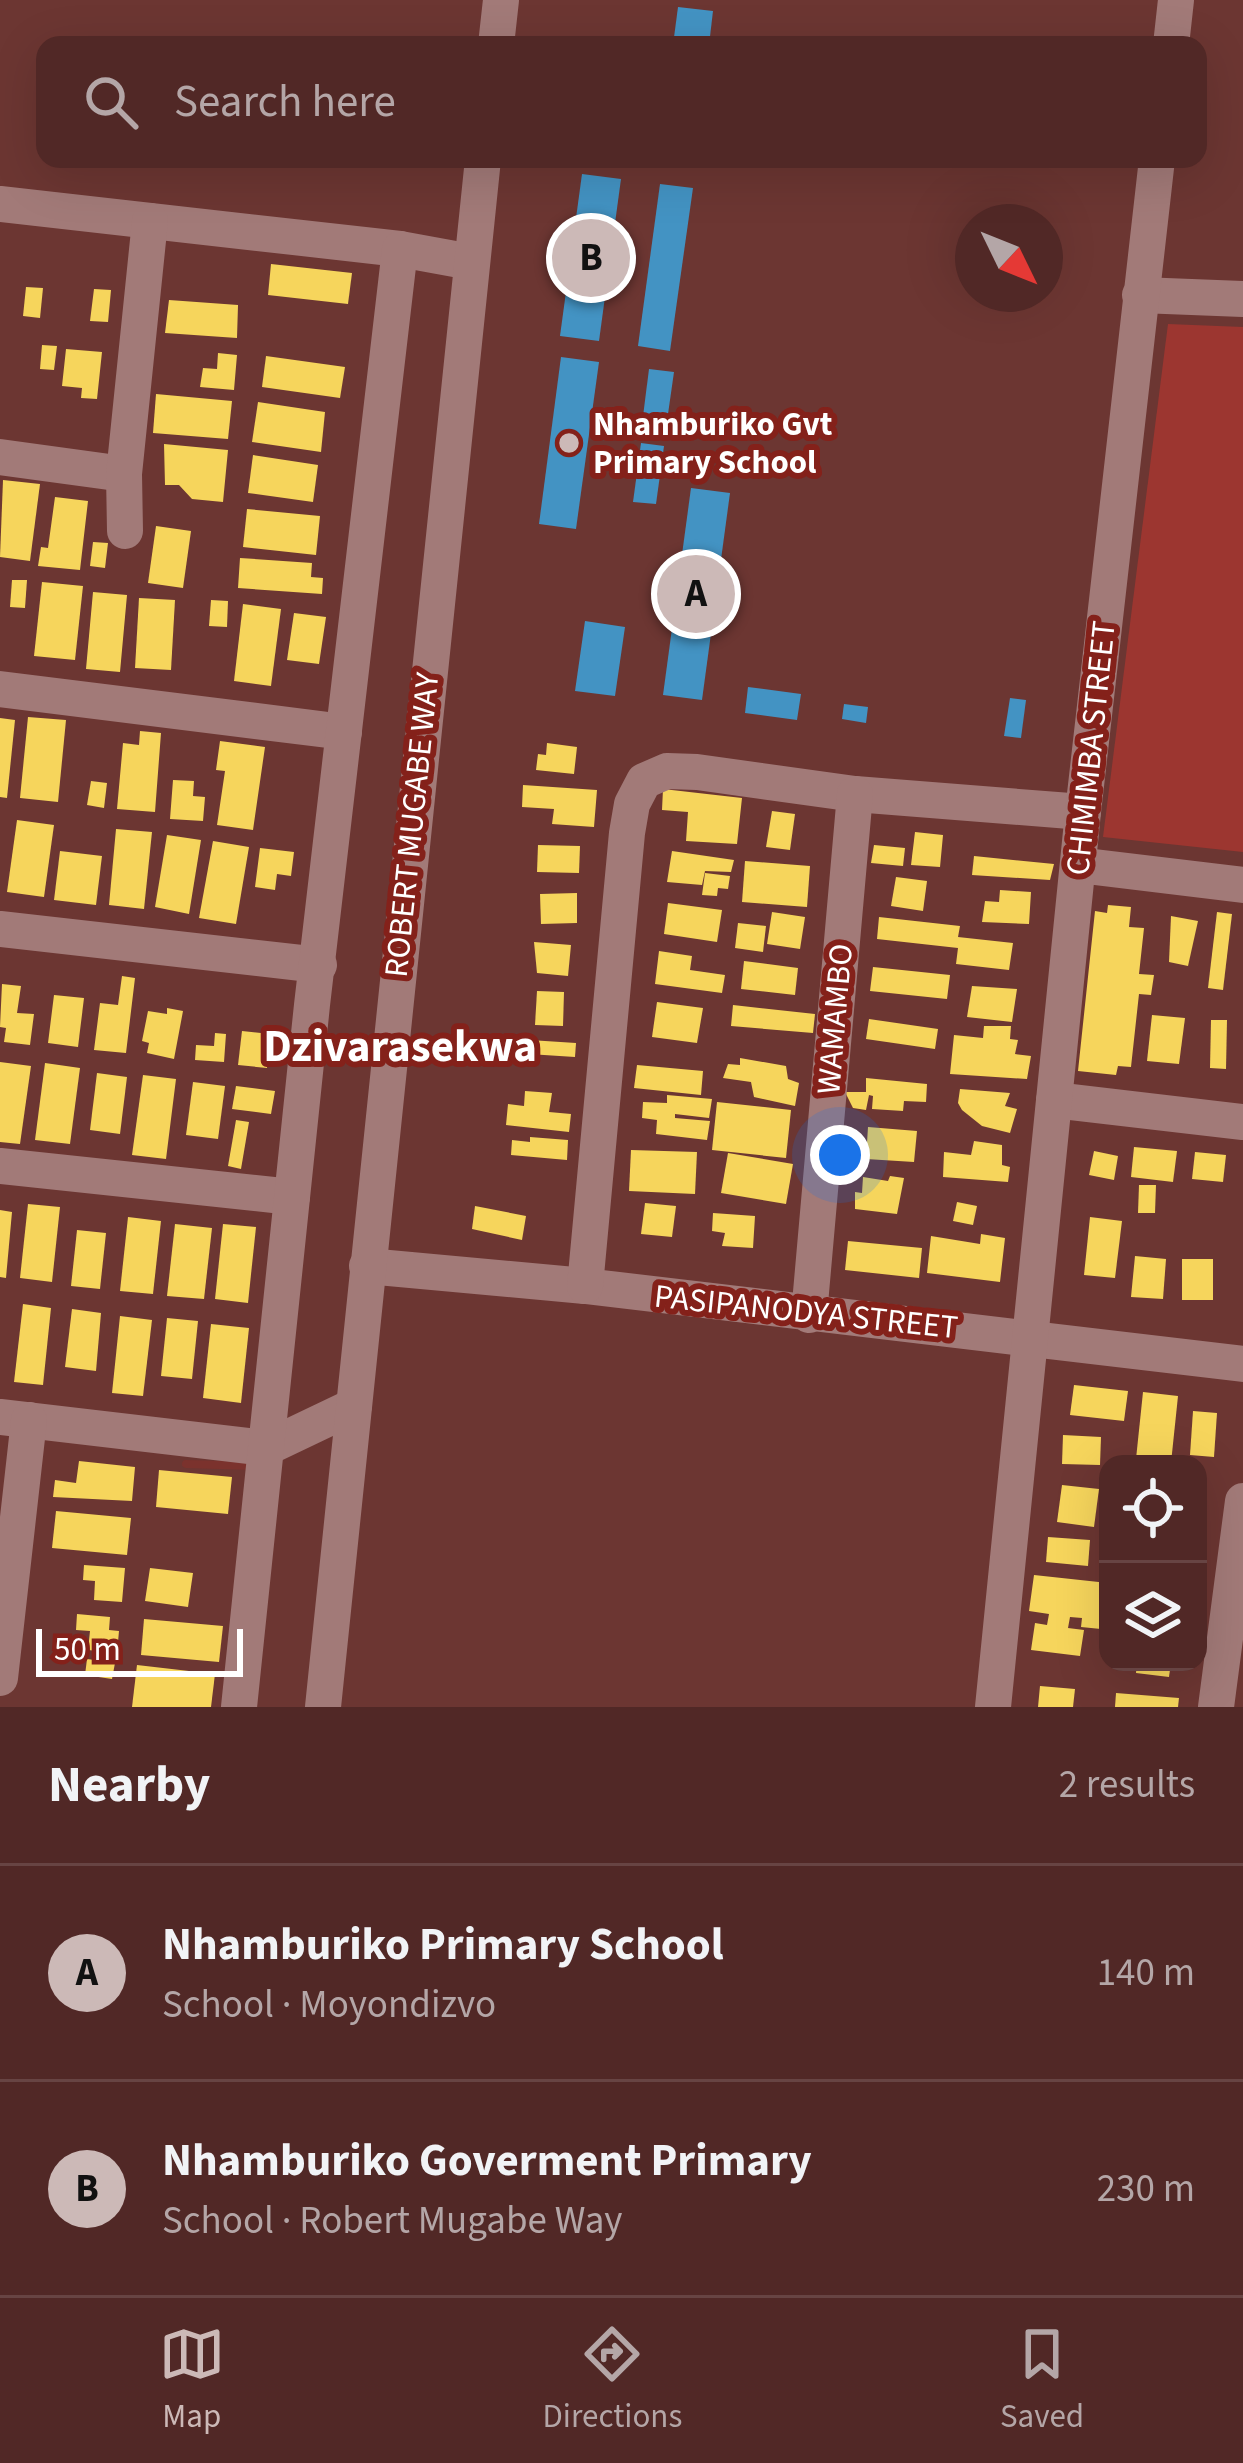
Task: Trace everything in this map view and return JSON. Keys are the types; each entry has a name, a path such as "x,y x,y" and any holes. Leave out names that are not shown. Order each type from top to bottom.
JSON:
{"street":[{"path":"497,36 501,0"},
{"path":"1172,36 1176,0"},
{"name":"ROBERT MUGABE WAY","path":"323,1707 482,168"},
{"name":"CHIMIMBA STREET","path":"994,1707 1083,812 1156,168"},
{"path":"0,204 400,249 471,262"},
{"path":"125,531 124,474 150,220"},
{"path":"238,1707 400,249"},
{"path":"1140,296 1243,299"},
{"path":"0,457 124,474"},
{"path":"0,689 344,732"},
{"path":"585,1286 627,833 632,804 644,781 667,771 697,772 855,794 1083,812"},
{"name":"WAMAMBO","path":"809,1315 855,794"},
{"path":"1078,865 1243,885"},
{"path":"0,929 319,965"},
{"path":"1054,1100 1243,1122"},
{"path":"0,1166 292,1197"},
{"name":"PASIPANODYA STREET","path":"368,1266 585,1286 1243,1364"},
{"path":"0,1678 15,1419 266,1448 354,1406"},
{"path":"1216,1707 1238,1590 1243,1501"}],"shaded area":[{"path":"1168,324 1243,327 1243,852 1103,837"}],"building: Homes":[{"path":"271,264 352,273 348,304 268,295"},
{"path":"26,287 43,288 40,318 23,316"},
{"path":"94,289 111,290 108,322 90,321"},
{"path":"169,300 238,305 237,338 165,333"},
{"path":"42,345 57,346 54,370 40,369"},
{"path":"66,349 102,352 97,399 81,398 82,388 62,386"},
{"path":"218,353 237,355 234,390 200,387 203,368 217,369"},
{"path":"266,356 345,367 340,398 262,387"},
{"path":"156,394 232,401 228,439 153,433"},
{"path":"258,402 325,412 321,452 252,442"},
{"path":"164,444 228,450 223,502 192,499 179,485 165,485"},
{"path":"253,455 318,465 313,502 248,493"},
{"path":"3,480 40,484 30,561 0,557"},
{"path":"55,497 88,501 80,570 38,566 41,547 48,548"},
{"path":"247,509 320,516 316,555 243,547"},
{"path":"156,526 191,531 183,588 148,583"},
{"path":"93,542 108,543 105,568 90,566"},
{"path":"240,558 312,563 311,577 323,578 322,594 238,588"},
{"path":"12,580 27,580 25,608 10,607"},
{"path":"42,582 83,586 75,660 34,656"},
{"path":"93,592 127,595 120,672 86,669"},
{"path":"139,598 175,600 171,670 135,668"},
{"path":"211,600 228,601 227,627 209,626"},
{"path":"243,604 281,609 271,686 234,681"},
{"path":"294,613 326,617 319,664 287,660"},
{"path":"28,717 66,720 58,802 20,798"},
{"path":"0,718 15,720 7,798 0,797"},
{"path":"140,731 161,733 155,812 117,809 123,743 139,745"},
{"path":"220,741 265,747 253,830 217,825 225,771 216,770"},
{"path":"547,743 577,747 574,774 536,770 538,754 546,755"},
{"path":"173,780 194,781 193,796 205,797 203,821 170,819"},
{"path":"91,781 107,783 104,808 87,805"},
{"path":"523,785 597,790 594,827 552,824 554,809 522,807"},
{"path":"663,789 742,798 737,844 686,841 688,812 662,810"},
{"path":"772,811 795,814 790,850 766,847"},
{"path":"17,820 54,825 44,897 7,892"},
{"path":"116,829 152,832 144,909 109,905"},
{"path":"915,832 943,835 940,867 911,865"},
{"path":"167,835 201,840 189,914 155,907"},
{"path":"213,841 249,847 236,924 199,918"},
{"path":"538,845 580,846 579,873 537,872"},
{"path":"874,845 905,848 903,866 871,863"},
{"path":"260,848 294,852 291,876 277,874 275,890 255,887"},
{"path":"60,851 102,856 96,905 54,900"},
{"path":"672,851 734,860 731,872 705,871 702,885 667,882"},
{"path":"974,856 1054,864 1050,880 972,875"},
{"path":"745,861 810,866 807,907 742,902"},
{"path":"705,873 730,876 728,889 718,888 717,896 702,895"},
{"path":"896,877 927,881 923,911 891,906"},
{"path":"1000,890 1031,892 1029,924 982,922 985,901 999,902"},
{"path":"577,893 577,923 541,924 540,894"},
{"path":"668,903 722,910 717,942 664,934"},
{"path":"1108,905 1131,907 1129,927 1144,928 1139,974 1154,975 1151,995 1139,994 1131,1067 1118,1066 1116,1075 1078,1071 1095,911 1107,913"},
{"path":"772,912 805,917 800,949 767,944"},
{"path":"1217,912 1232,914 1223,990 1208,988"},
{"path":"1171,916 1198,921 1188,966 1169,962"},
{"path":"879,917 960,926 958,937 1013,943 1009,970 956,964 958,948 877,939"},
{"path":"738,923 766,926 763,952 735,948"},
{"path":"534,942 571,945 568,976 537,973"},
{"path":"659,951 692,956 690,970 725,975 722,993 655,984"},
{"path":"744,961 798,968 795,995 741,989"},
{"path":"873,967 950,975 947,999 870,991"},
{"path":"122,976 135,978 126,1053 94,1050 100,1003 118,1005"},
{"path":"2,984 21,986 17,1013 34,1014 30,1045 4,1042"},
{"path":"972,986 1017,989 1012,1022 967,1017"},
{"path":"537,991 564,992 563,1026 535,1025"},
{"path":"54,995 84,998 78,1047 48,1043"},
{"path":"657,1002 703,1008 697,1043 652,1037"},
{"path":"733,1005 815,1014 813,1033 731,1026"},
{"path":"167,1008 183,1011 174,1059 147,1053 149,1043 142,1041 148,1011 167,1014"},
{"path":"1152,1015 1185,1018 1179,1064 1147,1061"},
{"path":"869,1019 938,1029 935,1049 866,1039"},
{"path":"1211,1020 1227,1020 1226,1069 1210,1068"},
{"path":"984,1026 1011,1026 1010,1039 1018,1040 1015,1054 1031,1056 1027,1079 950,1074 954,1035 983,1038"},
{"path":"242,1031 270,1034 267,1068 238,1065"},
{"path":"215,1033 226,1034 224,1062 195,1060 196,1045 214,1046"},
{"path":"514,1039 576,1043 575,1057 513,1053"},
{"path":"740,1058 786,1066 788,1079 799,1083 795,1106 754,1097 751,1082 723,1078 728,1064 740,1065"},
{"path":"0,1062 31,1066 20,1144 0,1142"},
{"path":"45,1063 80,1068 70,1144 35,1140"},
{"path":"637,1065 703,1071 701,1095 634,1088"},
{"path":"97,1073 127,1077 120,1134 90,1130"},
{"path":"143,1075 176,1079 166,1159 132,1155"},
{"path":"866,1078 927,1084 926,1102 904,1101 903,1111 872,1109 873,1096 869,1095 866,1110 853,1108 845,1092 866,1092"},
{"path":"193,1082 225,1086 218,1139 186,1135"},
{"path":"236,1086 275,1091 271,1114 232,1109"},
{"path":"960,1089 1010,1093 1005,1106 1017,1109 1010,1133 982,1126 962,1110"},
{"path":"525,1091 552,1093 549,1112 571,1114 569,1132 506,1125 508,1104 524,1106"},
{"path":"667,1095 712,1099 709,1118 675,1114 675,1118 710,1121 707,1140 656,1134 657,1120 642,1118 643,1102 667,1103"},
{"path":"717,1102 791,1110 786,1158 712,1150"},
{"path":"236,1120 249,1122 241,1169 228,1166"},
{"path":"868,1127 917,1131 914,1162 866,1159"},
{"path":"530,1137 568,1140 567,1160 511,1155 512,1140 530,1142"},
{"path":"974,1141 1002,1145 1002,1165 1010,1167 1008,1182 943,1177 944,1152 971,1155"},
{"path":"1134,1147 1177,1151 1173,1182 1131,1177"},
{"path":"631,1150 697,1152 695,1194 629,1191"},
{"path":"1094,1151 1118,1156 1114,1180 1089,1175"},
{"path":"1195,1152 1226,1155 1223,1182 1192,1179"},
{"path":"728,1153 793,1164 786,1204 721,1193"},
{"path":"890,1176 904,1178 897,1214 855,1209 855,1192 862,1193 863,1177 888,1181"},
{"path":"1139,1185 1156,1185 1155,1213 1138,1213"},
{"path":"957,1202 977,1206 973,1225 953,1221"},
{"path":"645,1203 676,1206 672,1237 641,1234"},
{"path":"28,1204 60,1207 52,1282 20,1278"},
{"path":"475,1206 526,1216 522,1240 472,1229"},
{"path":"0,1210 12,1212 6,1278 0,1277"},
{"path":"713,1213 755,1216 753,1248 722,1246 725,1233 712,1231"},
{"path":"128,1217 161,1221 153,1294 120,1291"},
{"path":"1090,1217 1122,1221 1115,1278 1084,1275"},
{"path":"175,1224 212,1228 204,1299 167,1296"},
{"path":"223,1224 256,1227 248,1303 215,1299"},
{"path":"77,1230 106,1233 100,1289 71,1286"},
{"path":"981,1234 1005,1238 1000,1282 927,1273 931,1236 980,1244"},
{"path":"848,1241 922,1248 919,1278 845,1270"},
{"path":"1135,1256 1166,1259 1163,1299 1131,1297"},
{"path":"1182,1259 1213,1259 1213,1300 1182,1300"},
{"path":"23,1304 51,1308 43,1385 14,1382"},
{"path":"72,1309 101,1313 96,1371 65,1367"},
{"path":"120,1316 152,1320 143,1396 112,1393"},
{"path":"167,1318 198,1321 192,1379 161,1376"},
{"path":"211,1324 249,1328 241,1403 203,1398"},
{"path":"1074,1385 1128,1391 1124,1421 1070,1415"},
{"path":"1143,1392 1178,1396 1172,1455 1136,1455"},
{"path":"1193,1411 1217,1413 1214,1457 1190,1455"},
{"path":"1063,1435 1101,1437 1099,1465 1062,1464"},
{"path":"79,1461 135,1467 132,1501 53,1497 55,1480 76,1483"},
{"path":"159,1470 232,1477 228,1514 156,1507"},
{"path":"1062,1485 1099,1489 1094,1527 1057,1522"},
{"path":"56,1511 131,1518 127,1555 52,1548"},
{"path":"1048,1537 1090,1540 1088,1566 1046,1562"},
{"path":"84,1565 125,1568 122,1602 94,1600 95,1581 83,1580"},
{"path":"150,1568 193,1573 188,1607 145,1601"},
{"path":"1034,1575 1099,1582 1099,1629 1081,1627 1082,1618 1070,1617 1068,1628 1084,1630 1080,1656 1031,1650 1035,1623 1047,1625 1049,1614 1029,1611"},
{"path":"77,1614 110,1617 109,1630 119,1631 117,1653 88,1650 90,1631 76,1630"},
{"path":"144,1619 223,1626 219,1662 141,1655"},
{"path":"87,1659 115,1663 112,1679 85,1675"},
{"path":"137,1665 215,1674 211,1707 132,1707"},
{"path":"1136,1671 1170,1671 1169,1677"},
{"path":"1040,1686 1075,1689 1073,1707 1038,1707"},
{"path":"1116,1693 1179,1698 1178,1707 1115,1707"}],"building: Schools":[{"path":"678,7 713,11 710,36 674,36"},
{"path":"582,174 621,179 599,341 560,336"},
{"path":"660,184 693,188 670,351 638,346"},
{"name":"Nhamburiko Gvt Primary School","path":"561,357 599,362 576,529 539,524"},
{"path":"649,369 674,372 665,435 641,432"},
{"path":"641,443 664,446 656,504 633,502"},
{"path":"691,488 730,493 702,700 663,695"},
{"path":"585,621 625,627 615,696 575,691"},
{"path":"748,687 801,694 797,720 745,713"},
{"path":"1010,698 1026,700 1021,738 1004,736"},
{"path":"844,704 868,707 866,723 842,719"}],"waterway":[{"path":"186,1464 253,1466"}],"place":[{"name":"Nhamburiko Goverment Primary","path":"591,258"},
{"name":"Nhamburiko Gvt Primary School","path":"569,443"},
{"name":"Nhamburiko Primary School","path":"696,594"}],"district":[{"name":"Dzivarasekwa","path":"400,1047"}]}
